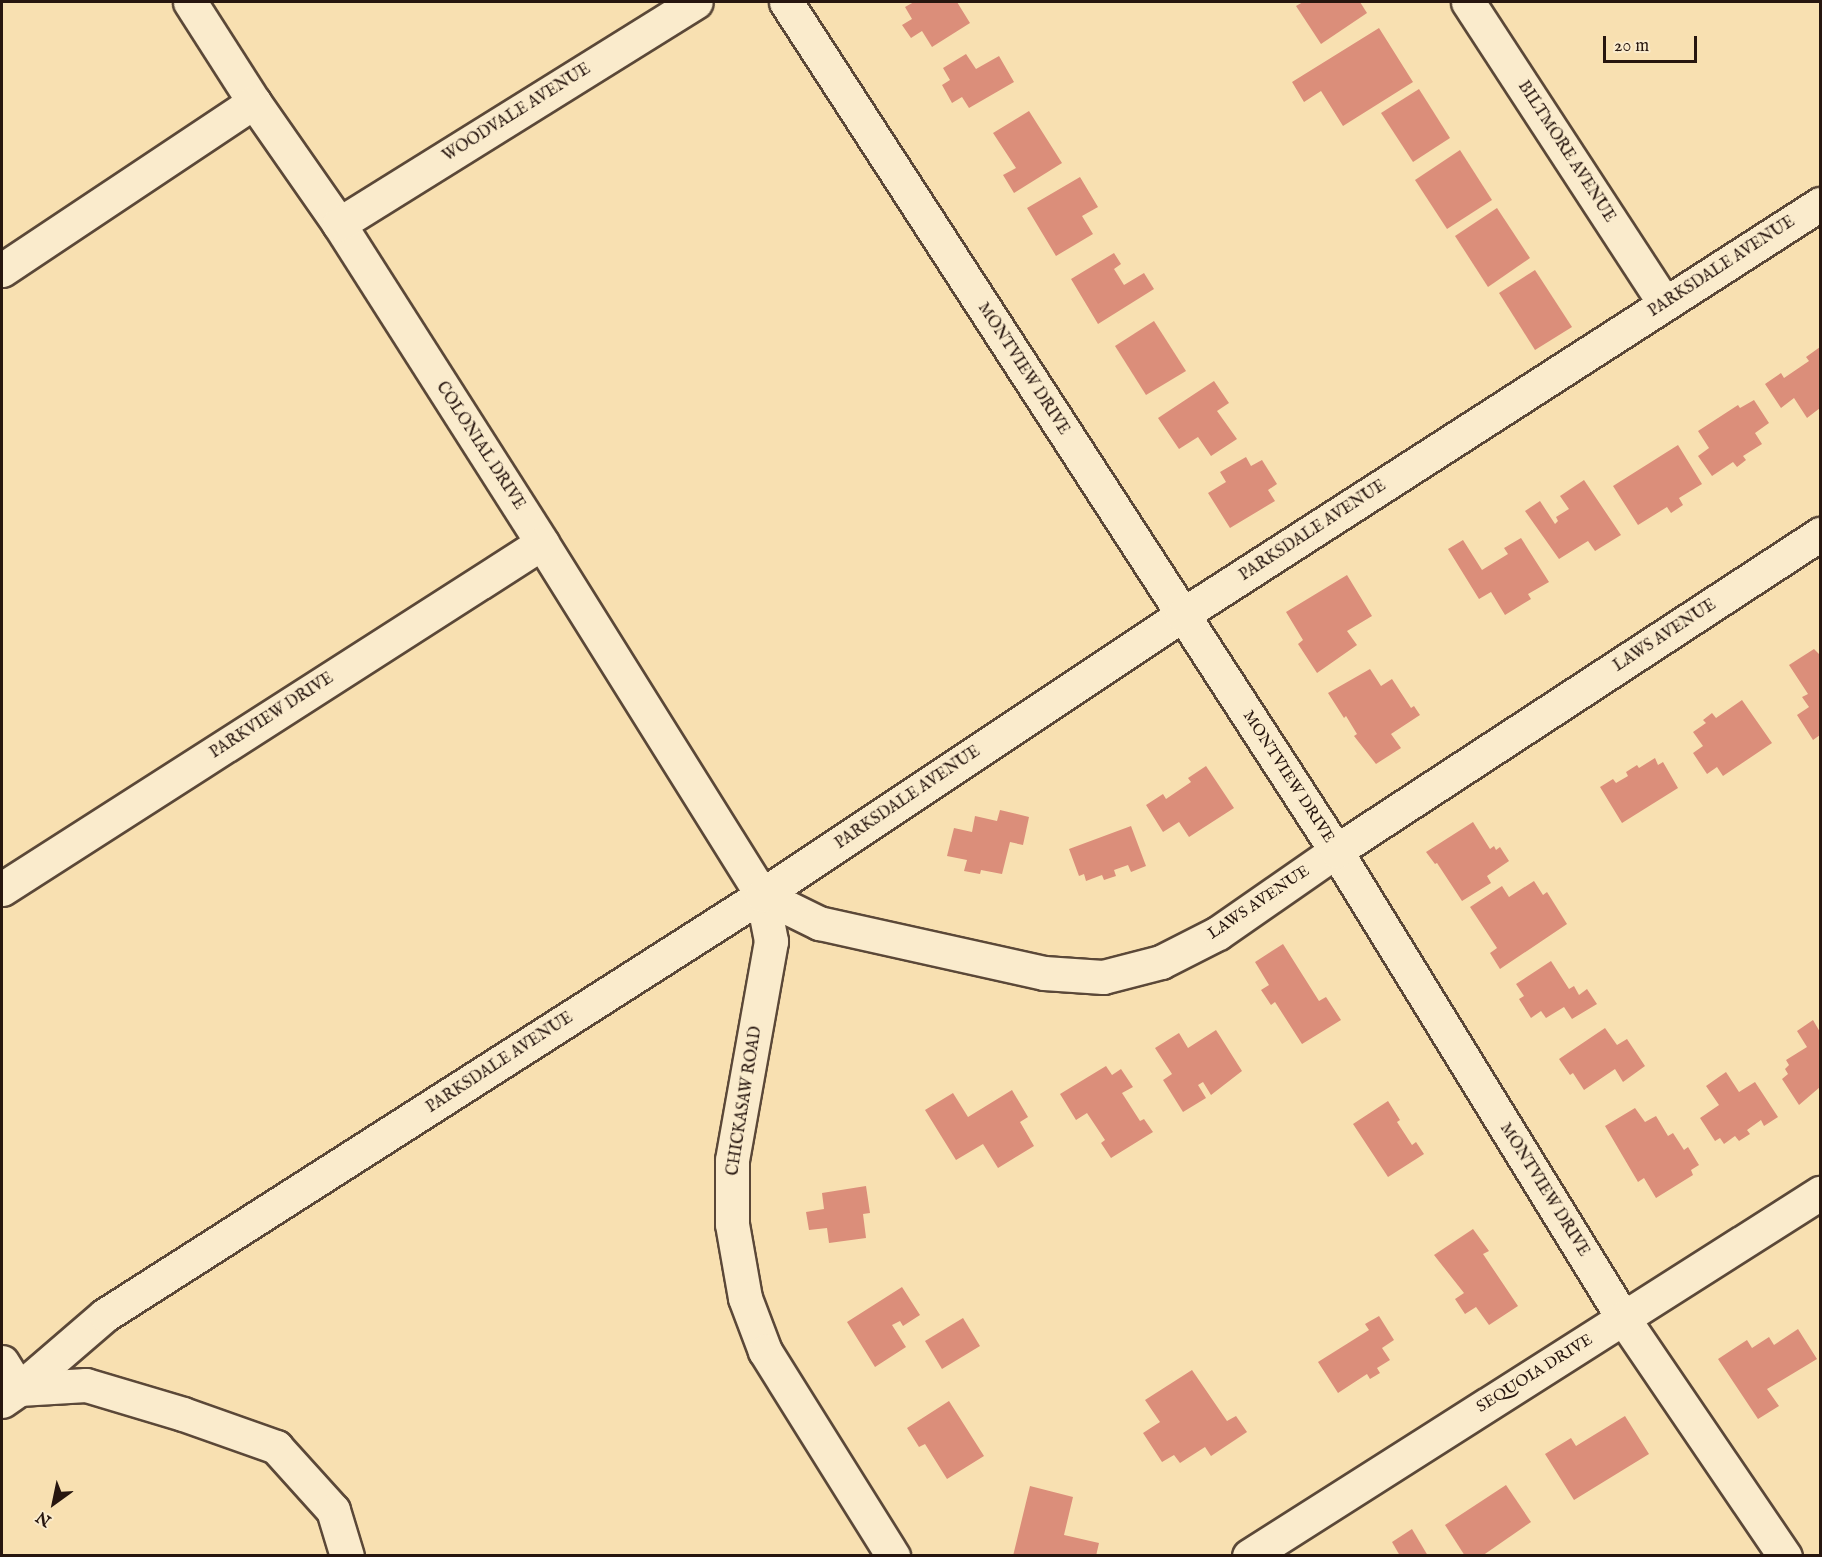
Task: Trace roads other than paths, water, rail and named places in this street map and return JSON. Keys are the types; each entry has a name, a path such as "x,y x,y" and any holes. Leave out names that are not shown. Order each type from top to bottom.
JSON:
{"street":[{"name":"COLONIAL DRIVE","path":"190,2 254,102 339,224 762,895"},
{"name":"WOODVALE AVENUE","path":"339,224 695,2"},
{"name":"MONTVIEW DRIVE","path":"786,2 1336,851 1623,1318 1785,1556"},
{"name":"BILTMORE AVENUE","path":"1468,2 1664,303"},
{"path":"2,270 254,102"},
{"name":"PARKSDALE AVENUE","path":"10,1395 105,1315 762,895 1182,615 1821,204"},
{"name":"LAWS AVENUE","path":"762,895 819,923 1044,973 1103,977 1161,962 1218,933 1336,851 1821,534"},
{"name":"PARKVIEW DRIVE","path":"2,889 542,543"},
{"name":"CHICKASAW ROAD","path":"762,895 771,941 732,1160 732,1224 745,1298 765,1352 893,1556"},
{"name":"SEQUOIA DRIVE","path":"1249,1556 1821,1192"},
{"path":"2,1362 10,1395 86,1385 183,1414 276,1447 333,1510 347,1556"}]}
